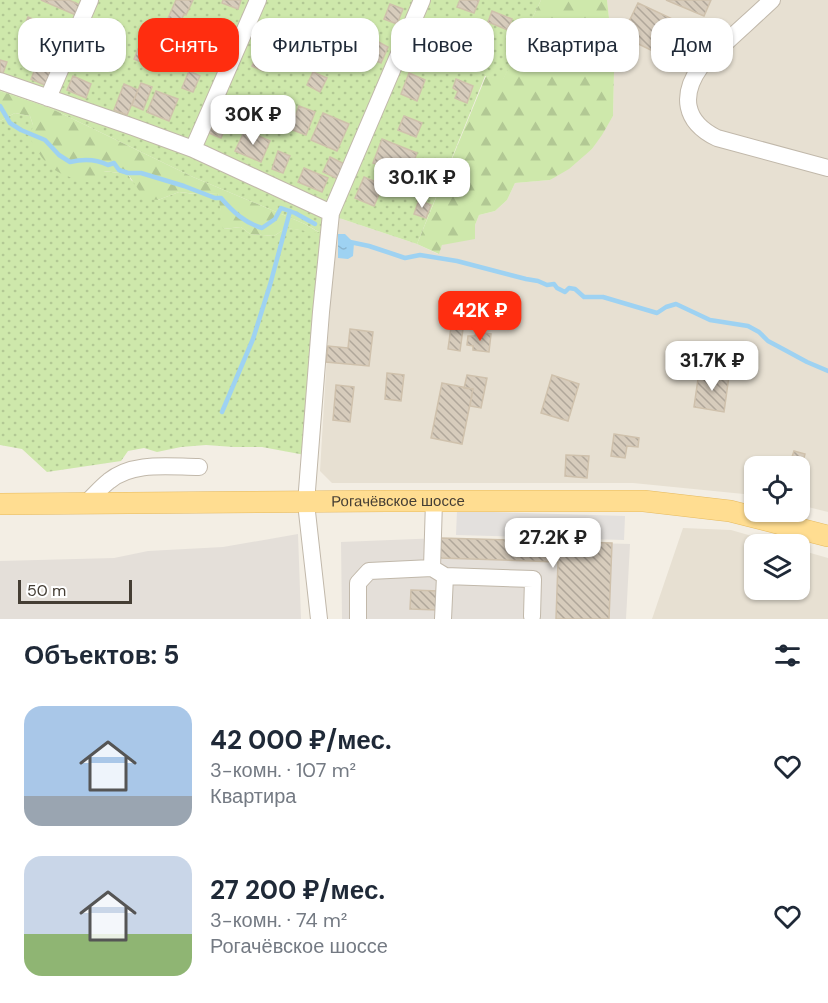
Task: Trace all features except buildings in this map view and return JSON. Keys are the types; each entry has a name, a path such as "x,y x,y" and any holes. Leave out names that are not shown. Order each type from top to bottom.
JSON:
{"main road":[{"name":"Рогачёвское шоссе","path":"0,504 644,501 730,512 828,536"}],"street":[{"path":"48,98 90,0"},
{"path":"193,149 258,0"},
{"path":"320,619 306,503 331,213 422,0"},
{"path":"772,0 701,65 690,85 687,107 696,122 707,133 717,138 828,168"},
{"path":"0,81 193,149 331,213"},
{"path":"85,504 109,481 124,472 139,468 200,467"},
{"path":"434,501 443,619"},
{"path":"358,619 358,584 369,571 439,572 533,579 532,616"}],"shaded area":[{"path":"607,0 828,0 828,512 810,508 810,456 744,456 744,494 633,483 332,483 320,471 334,237 339,218 417,244 438,254 442,245 475,225 479,215 495,211 507,200 515,183 550,180 592,149 613,116 614,72 639,72 639,18 609,18"},
{"path":"457,511 625,516 624,540 456,535"},
{"path":"683,528 731,530 745,534 744,600 810,600 810,553 828,558 828,619 652,619"},
{"path":"298,534 301,619 0,619 0,561 114,558 148,551 223,547"},
{"path":"441,538 630,544 626,619 342,619 341,542"}],"green space":[{"path":"0,0 541,0 532,18 506,18 507,72 503,80 485,76 417,244 339,218 334,237 305,455 262,447 206,445 157,452 144,448 128,451 121,461 47,472 22,449 0,445 0,121 15,113 30,116 33,125 103,171 128,174 131,180 158,200 179,192 218,193 224,229 241,227 250,234 274,236 286,228 319,232 193,177 48,107 0,91"},
{"path":"541,0 607,0 609,18 532,18"},
{"path":"506,72 614,72 613,116 592,149 569,169 550,180 515,183 507,200 495,211 479,215 475,225 475,239 442,245 439,254 417,244 486,76 503,79"},
{"path":"0,91 48,107 193,177 305,224 320,233 286,228 274,236 250,234 241,227 223,229 218,193 179,192 158,200 144,198 128,174 104,171 92,183 61,174 48,164 30,138 33,125 30,116 15,113 0,121"}],"water":[{"path":"338,234 345,234 354,243 353,256 348,259 338,258"}],"waterway":[{"path":"0,106 10,123 45,140 59,155 70,162 89,160 108,165 114,163 119,170 128,173 141,173 221,198 240,216 262,228 275,219 281,208 315,224"},
{"path":"222,412 253,339 290,211"},
{"path":"350,242 405,258 420,255 457,261 547,285 554,284 565,292 569,288 575,289 584,297 603,297 657,313 676,304 710,320 748,326 768,341 828,371"}]}
